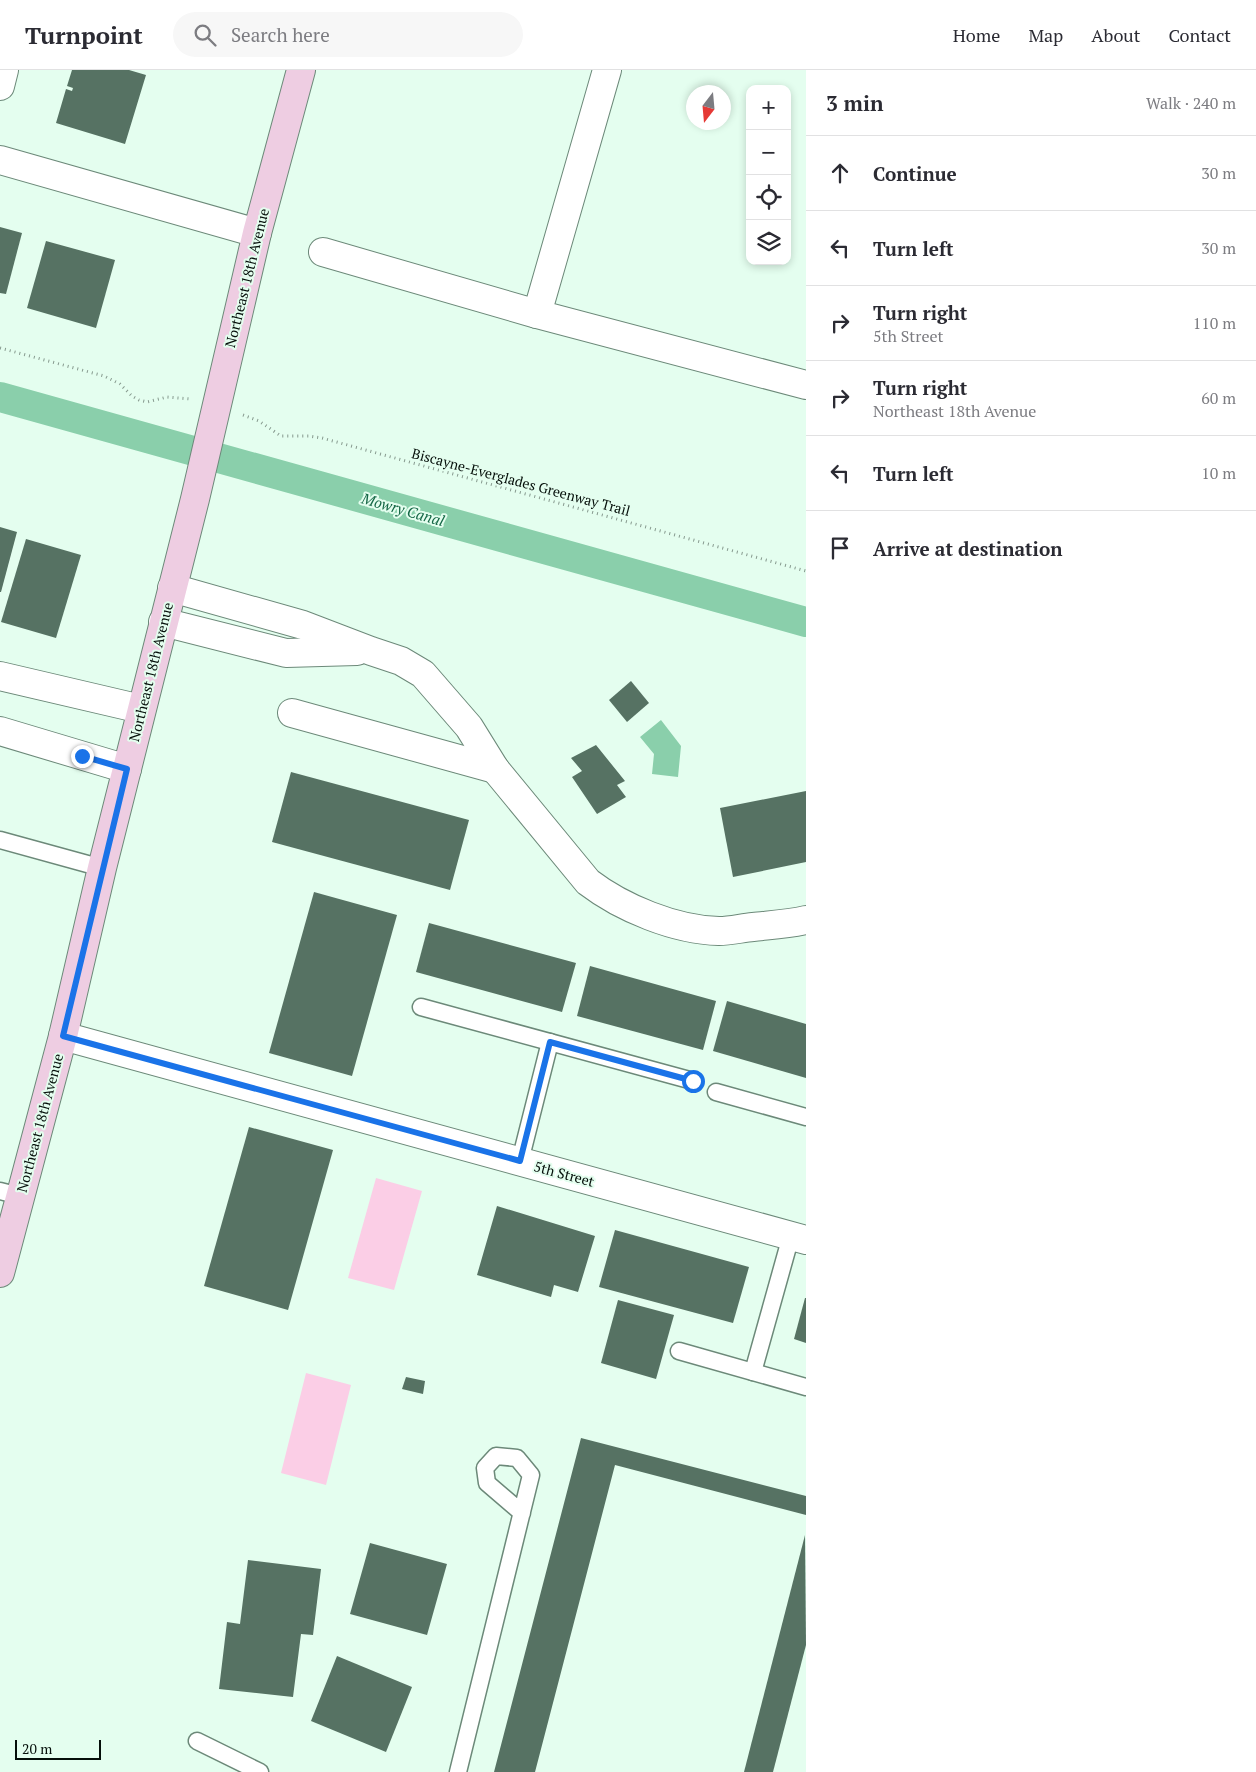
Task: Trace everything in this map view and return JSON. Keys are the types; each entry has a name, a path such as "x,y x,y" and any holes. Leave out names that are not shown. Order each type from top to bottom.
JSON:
{"street":[{"path":"0,86 4,70"},
{"name":"Northeast 18th Avenue","path":"0,1272 10,1194 63,1036 141,709 195,499 258,233 300,70"},
{"path":"537,314 607,70"},
{"path":"0,160 258,233"},
{"path":"323,252 537,314 806,385"},
{"path":"172,588 303,625 400,661 423,674 469,727 495,769 588,882 605,895 622,904 669,922 719,931 806,920"},
{"path":"163,622 286,653 371,651"},
{"path":"0,676 141,709"},
{"path":"292,712 495,769"},
{"path":"0,731 127,769"},
{"name":"5th Street","path":"63,1036 798,1238"}],"lane":[{"path":"0,840 102,868"},
{"path":"421,1007 693,1081"},
{"path":"520,1161 550,1042"},
{"path":"716,1092 806,1117"},
{"path":"754,1372 798,1238"},
{"path":"679,1351 806,1387"},
{"path":"458,1772 522,1513"},
{"path":"196,1741 260,1772"}],"path":[{"path":"0,348 104,376 120,384 139,400 147,402 167,397 190,399"},
{"name":"Biscayne-Everglades Greenway Trail","path":"240,414 259,421 281,436 322,438 806,571"}],"shaded area":[{"path":"661,720 681,746 678,777 652,774 654,754 640,737"},
{"path":"376,1178 422,1191 394,1290 348,1278"},
{"path":"306,1373 351,1385 326,1485 281,1473"}],"building":[{"path":"72,70 129,70 146,75 125,144 56,123 66,89 72,91 73,88 67,86"},
{"path":"0,227 22,233 6,294 0,293"},
{"path":"46,241 115,260 96,328 27,308"},
{"path":"0,527 17,532 1,592 0,592"},
{"path":"26,539 81,555 56,638 1,622"},
{"path":"631,681 649,703 627,722 609,700"},
{"path":"596,745 625,781 617,785 626,797 597,814 572,777 582,771 571,758"},
{"path":"291,772 469,820 450,890 272,842"},
{"path":"806,791 806,862 733,877 720,808"},
{"path":"314,892 397,915 352,1076 269,1053"},
{"path":"429,923 576,963 562,1012 416,972"},
{"path":"590,966 716,1001 703,1050 577,1016"},
{"path":"727,1001 806,1024 806,1078 713,1051"},
{"path":"249,1127 333,1150 288,1310 204,1286"},
{"path":"497,1206 595,1236 578,1292 554,1285 551,1297 477,1275"},
{"path":"615,1230 749,1267 733,1323 599,1287"},
{"path":"806,1298 806,1343 794,1339"},
{"path":"618,1300 674,1315 656,1379 601,1363"},
{"path":"406,1377 425,1381 423,1394 402,1389"},
{"path":"581,1438 806,1496 806,1515 615,1465 535,1772 494,1772"},
{"path":"805,1535 806,1645 773,1772 744,1772"},
{"path":"370,1543 447,1564 427,1635 350,1614"},
{"path":"248,1560 321,1569 313,1635 301,1634 293,1697 219,1689 227,1622 240,1624"},
{"path":"337,1656 412,1687 386,1752 311,1721"}],"waterway":[{"name":"Mowry Canal","path":"0,397 806,622"}],"route":[{"path":"82,756 127,769 63,1036 520,1161 550,1042 693,1081"}]}
